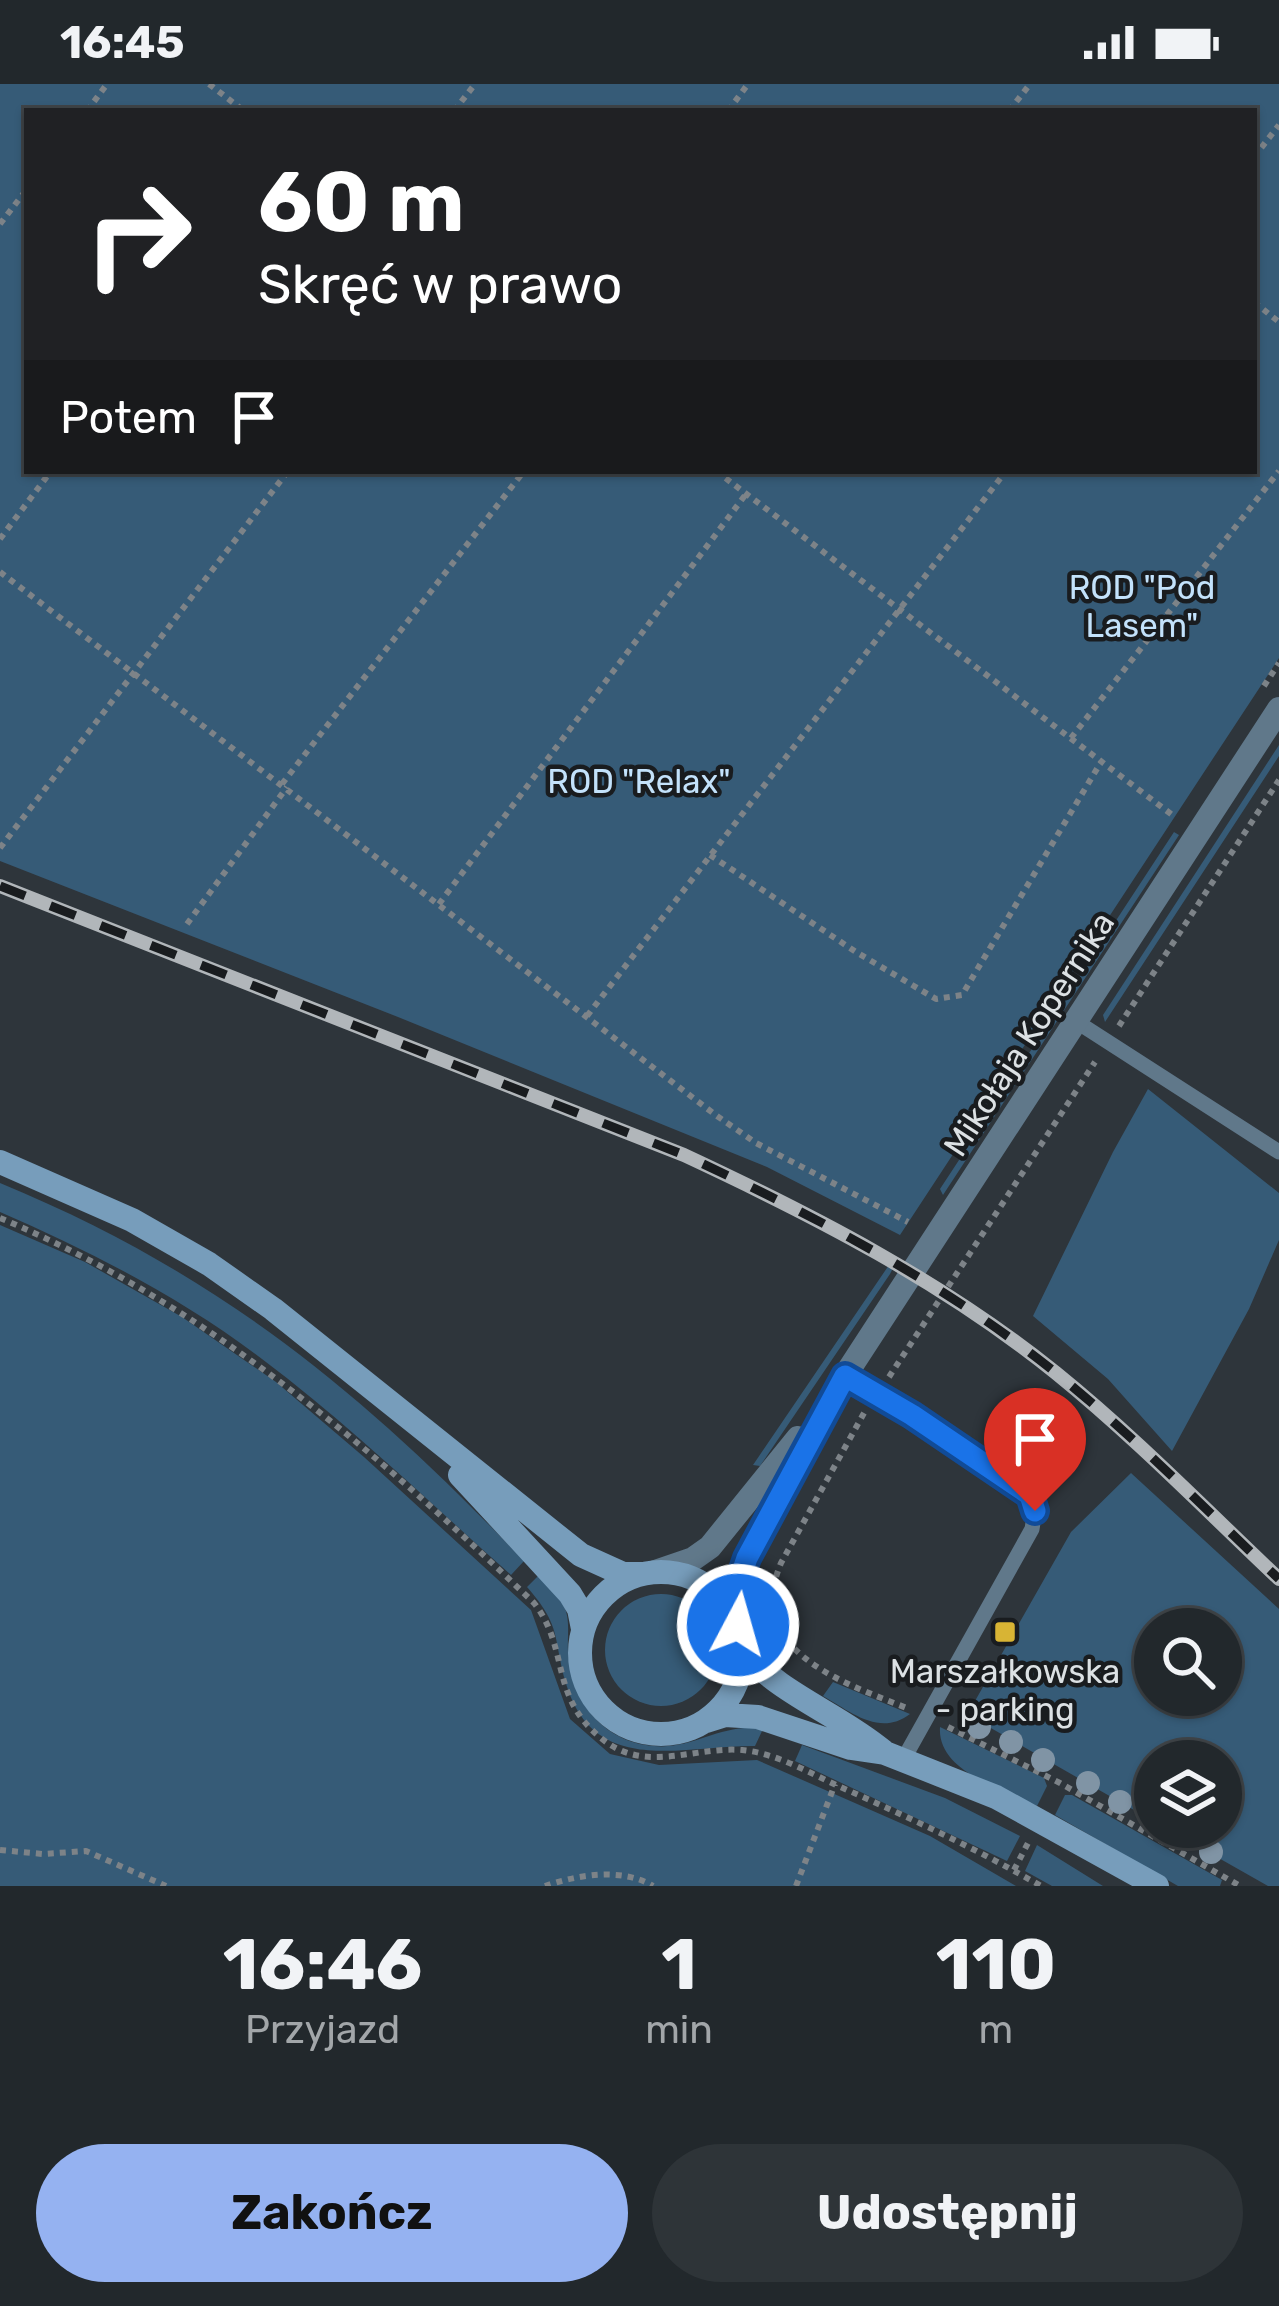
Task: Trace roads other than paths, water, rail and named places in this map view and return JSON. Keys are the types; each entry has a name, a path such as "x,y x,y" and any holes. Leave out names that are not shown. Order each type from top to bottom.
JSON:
{"main road":[{"path":"0,1162 132,1220 209,1264 273,1309 581,1555 623,1574 683,1574 705,1584 723,1600 740,1638 776,1682 853,1726 894,1756 1019,1808 1157,1886"},
{"path":"404,1417 540,1558 570,1594 584,1629"},
{"path":"648,1573 615,1586 597,1602 579,1652 584,1679 596,1703 616,1721 641,1732 668,1735 725,1715 758,1717 850,1748 894,1756"},
{"path":"705,1721 734,1692 742,1668 740,1638"},
{"path":"947,1780 1128,1886"}],"street":[{"name":"Mikołaja Kopernika","path":"740,1638 739,1581 747,1558 839,1385 1279,709"},
{"name":"Mikołaja Kopernika","path":"648,1573 693,1559 710,1547 839,1385"}],"lane":[{"path":"1077,1022 1279,1152"},
{"path":"839,1385 877,1394 1030,1495 1035,1511 1032,1529 926,1716 894,1756"}],"railway":[{"path":"0,886 684,1155 829,1227 969,1309 1056,1373 1279,1579"}],"place":[{"name":"Marszałkowska - parking","path":"1005,1632"}],"park label":[{"name":"ROD \"Pod Lasem\"","path":"1142,606"},
{"name":"ROD \"Relax\"","path":"639,781"}]}
